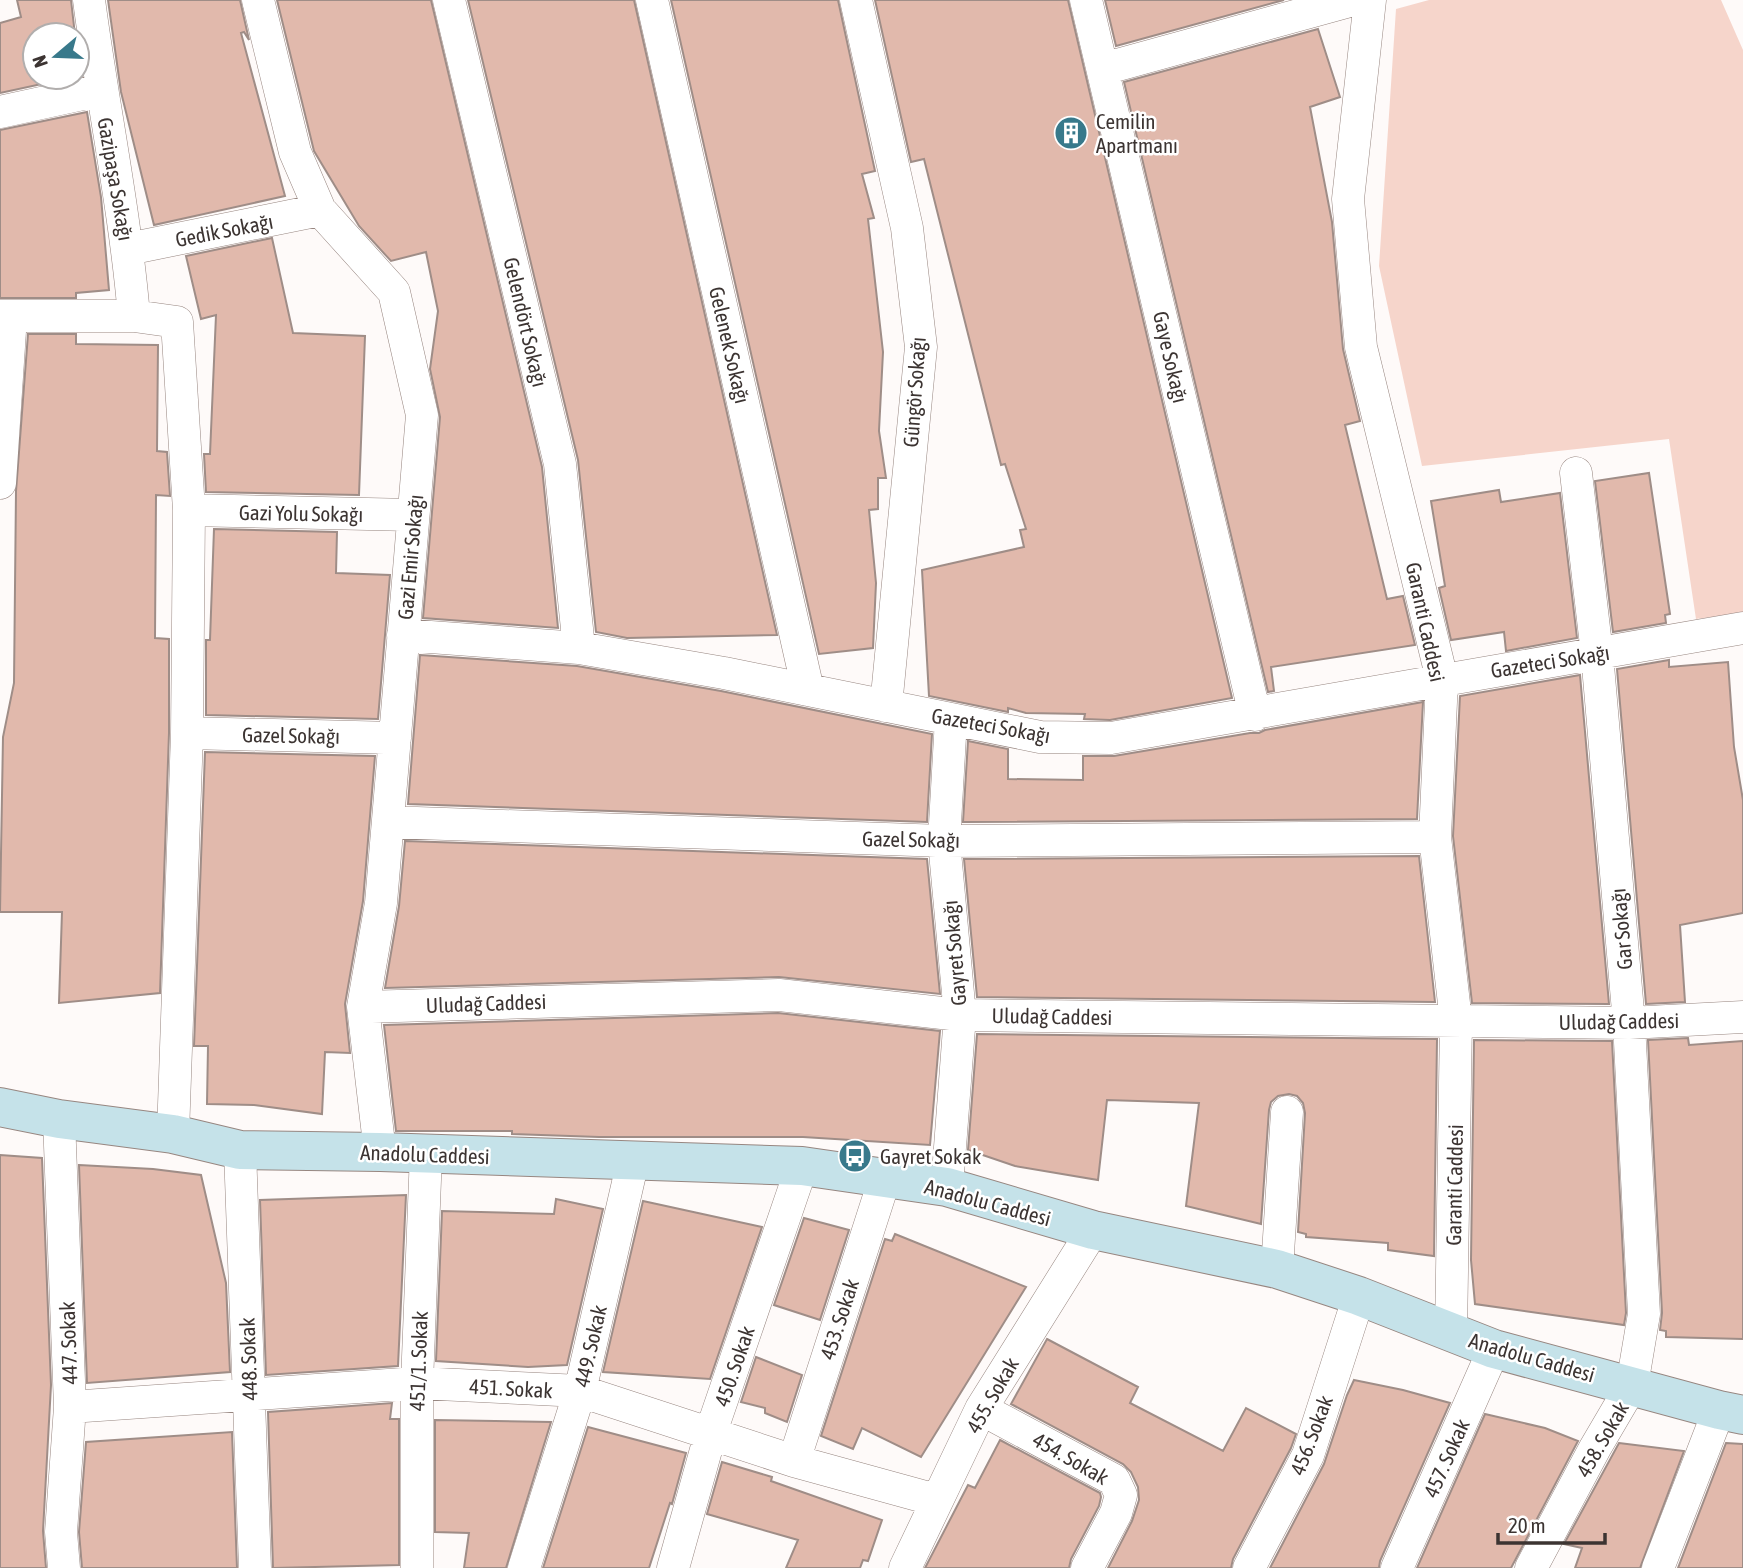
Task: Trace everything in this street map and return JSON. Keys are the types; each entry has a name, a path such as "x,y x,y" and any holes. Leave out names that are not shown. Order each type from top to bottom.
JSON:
{"main road":[{"name":"Anadolu Caddesi","path":"0,1107 59,1119 173,1134 240,1150 802,1166 947,1187 1093,1230 1277,1269 1359,1296 1494,1349 1731,1412"}],"street":[{"name":"Gazipaşa Sokağı","path":"89,0 128,249 134,316"},
{"name":"Gazi Emir Sokağı","path":"258,0 295,152 320,210 394,292 422,415 381,903 363,1007 380,1152"},
{"name":"Gelendört Sokağı","path":"449,0 560,464 579,648"},
{"name":"Gelenek Sokağı","path":"652,0 808,690"},
{"name":"Güngör Sokağı","path":"856,0 907,228 921,348 886,706"},
{"name":"Gaye Sokağı","path":"1086,0 1255,715"},
{"path":"1103,69 1353,0"},
{"name":"Garanti Caddesi","path":"1370,0 1348,199 1361,347 1442,679 1435,837 1456,1021 1451,1334"},
{"path":"0,112 101,90"},
{"name":"Gedik Sokağı","path":"128,249 320,210"},
{"path":"0,483 6,316 134,316 177,322 189,510 187,733 173,1134"},
{"name":"Gar Sokağı","path":"1576,473 1597,654 1629,1023 1644,1314 1632,1385"},
{"name":"Gazi Yolu Sokağı","path":"189,510 413,515"},
{"name":"Gazeteci Sokağı","path":"403,635 579,648 808,690 1040,737 1111,738 1743,628"},
{"name":"Gayret Sokağı","path":"947,1187 960,1015 944,841 950,719"},
{"name":"Gazel Sokağı","path":"187,733 395,738"},
{"name":"Gazel Sokağı","path":"388,822 944,841 1435,837"},
{"name":"Uludağ Caddesi","path":"363,1007 779,995 960,1015 1629,1023 1743,1017"},
{"path":"1277,1269 1287,1112"},
{"name":"447. Sokak","path":"59,1119 70,1407 61,1532 64,1568"},
{"name":"448. Sokak","path":"240,1150 255,1568"},
{"name":"451/1. Sokak","path":"417,1568 417,1383 426,1154"},
{"name":"449. Sokak","path":"524,1568 580,1391 633,1161"},
{"name":"450. Sokak","path":"673,1568 711,1432 802,1166"},
{"name":"453. Sokak","path":"794,1461 885,1178"},
{"name":"455. Sokak","path":"905,1568 981,1409 1093,1230"},
{"name":"456. Sokak","path":"1249,1568 1308,1455 1359,1296"},
{"name":"457. Sokak","path":"1398,1568 1494,1349"},
{"name":"451. Sokak","path":"70,1407 417,1383 580,1391 794,1461 936,1500"},
{"name":"458. Sokak","path":"1531,1568 1632,1385"},
{"name":"454. Sokak","path":"981,1409 1114,1480 1121,1495 1116,1513 1087,1568"},
{"path":"1658,1568 1731,1412"}],"shaded area":[{"path":"1429,0 1721,0 1743,50 1743,613 1696,619 1669,439 1422,466 1379,266 1396,9"}],"building":[{"path":"17,0 71,0 73,21 21,21 21,88 0,93 0,23 21,17"},
{"path":"108,0 240,0 249,40 244,32 241,33 285,196 154,225 121,92"},
{"path":"277,0 431,0 542,467 558,628 423,618 440,417 430,369 438,311 426,252 391,261 359,226 314,151"},
{"path":"468,0 634,0 777,635 627,638 596,632 578,460"},
{"path":"671,0 838,0 875,171 862,174 874,218 868,219 883,352 879,431 886,478 878,478 878,509 869,510 876,583 873,648 819,654"},
{"path":"875,0 1068,0 1232,698 1110,720 1084,719 1085,714 1026,713 1008,708 1008,712 929,696 922,570 1024,547 1020,530 1026,529 1005,464 1001,465 924,159 911,162"},
{"path":"1105,0 1284,0 1116,46"},
{"path":"1318,29 1340,97 1310,107 1332,222 1343,349 1360,421 1345,425 1387,599 1403,596 1415,645 1271,667 1274,691 1268,692 1124,82"},
{"path":"87,112 101,197 109,290 76,293 76,298 0,298 0,130"},
{"path":"272,238 293,333 365,336 359,495 206,492 204,454 210,454 216,315 201,319 186,256"},
{"path":"28,334 76,334 76,344 158,345 157,451 167,452 170,496 156,495 155,638 169,639 169,733 160,993 59,1003 62,912 0,912 3,737 14,683 16,491"},
{"path":"1649,473 1670,614 1665,615 1666,623 1613,632 1595,481"},
{"path":"1499,490 1501,502 1560,493 1577,638 1506,651 1504,632 1451,640 1439,588 1445,586 1431,501"},
{"path":"214,529 337,532 336,573 390,575 378,719 206,715 206,640 210,640"},
{"path":"420,655 577,666 721,691 932,734 927,822 408,804"},
{"path":"1669,660 1669,667 1728,662 1734,747 1743,800 1743,913 1680,925 1685,1002 1646,1004 1617,669"},
{"path":"1580,675 1609,1004 1472,1003 1453,836 1460,696"},
{"path":"1423,702 1417,819 963,822 968,741 1008,749 1008,779 1083,780 1083,756 1114,756 1259,733"},
{"path":"205,752 375,756 363,901 345,1004 350,1053 325,1052 322,1114 254,1105 207,1104 208,1046 194,1046"},
{"path":"405,841 927,859 940,994 779,977 385,988 399,906"},
{"path":"1419,856 1435,1002 977,997 964,859"},
{"path":"778,1013 940,1031 930,1145 803,1137 599,1137 512,1134 512,1131 396,1131 384,1025"},
{"path":"977,1034 1437,1039 1434,1256 1388,1250 1388,1243 1306,1237 1306,1234 1298,1232 1305,1113 1303,1103 1297,1096 1289,1094 1278,1096 1271,1102 1269,1110 1261,1224 1186,1206 1199,1103 1107,1100 1098,1180 1015,1166 968,1150"},
{"path":"1688,1038 1689,1045 1743,1041 1743,1339 1666,1337 1666,1331 1660,1330 1662,1313 1648,1040"},
{"path":"1474,1040 1612,1041 1626,1313 1624,1325 1475,1304 1471,1260"},
{"path":"0,1155 42,1158 51,1385 43,1531 46,1568 0,1568"},
{"path":"79,1165 201,1175 226,1283 230,1372 87,1383"},
{"path":"406,1195 398,1366 266,1375 260,1200"},
{"path":"556,1199 603,1209 567,1365 528,1367 436,1361 442,1211 554,1214"},
{"path":"643,1201 762,1227 710,1379 603,1372"},
{"path":"804,1218 849,1230 820,1320 774,1305"},
{"path":"895,1234 1026,1287 921,1457 862,1428 853,1449 821,1436 885,1239 892,1241"},
{"path":"1047,1339 1138,1387 1130,1403 1223,1451 1246,1408 1296,1434 1233,1559 1231,1568 1108,1568 1132,1521 1139,1500 1138,1487 1131,1472 1123,1464 1011,1404"},
{"path":"756,1357 802,1375 787,1422 765,1413 765,1408 741,1402"},
{"path":"1354,1380 1450,1403 1379,1568 1270,1568 1324,1464"},
{"path":"392,1403 390,1419 399,1419 399,1565 273,1568 268,1412"},
{"path":"1485,1414 1545,1428 1578,1441 1511,1568 1417,1568"},
{"path":"435,1420 551,1422 506,1568 464,1568 469,1533 435,1532"},
{"path":"588,1427 686,1453 672,1504 670,1503 649,1568 543,1568"},
{"path":"232,1432 237,1568 82,1568 79,1532 86,1442"},
{"path":"1000,1440 1100,1493 1099,1506 1071,1559 1069,1568 925,1568 968,1485 975,1488"},
{"path":"1619,1443 1684,1451 1640,1568 1575,1568 1582,1548 1564,1544"},
{"path":"1726,1443 1743,1444 1743,1568 1678,1568"},
{"path":"722,1462 772,1477 771,1481 882,1520 868,1561 863,1560 860,1568 786,1568 798,1540 707,1514"}],"place":[{"name":"Cemilin Apartmanı","path":"1071,133"},
{"name":"Gayret Sokak","path":"855,1156"}]}
